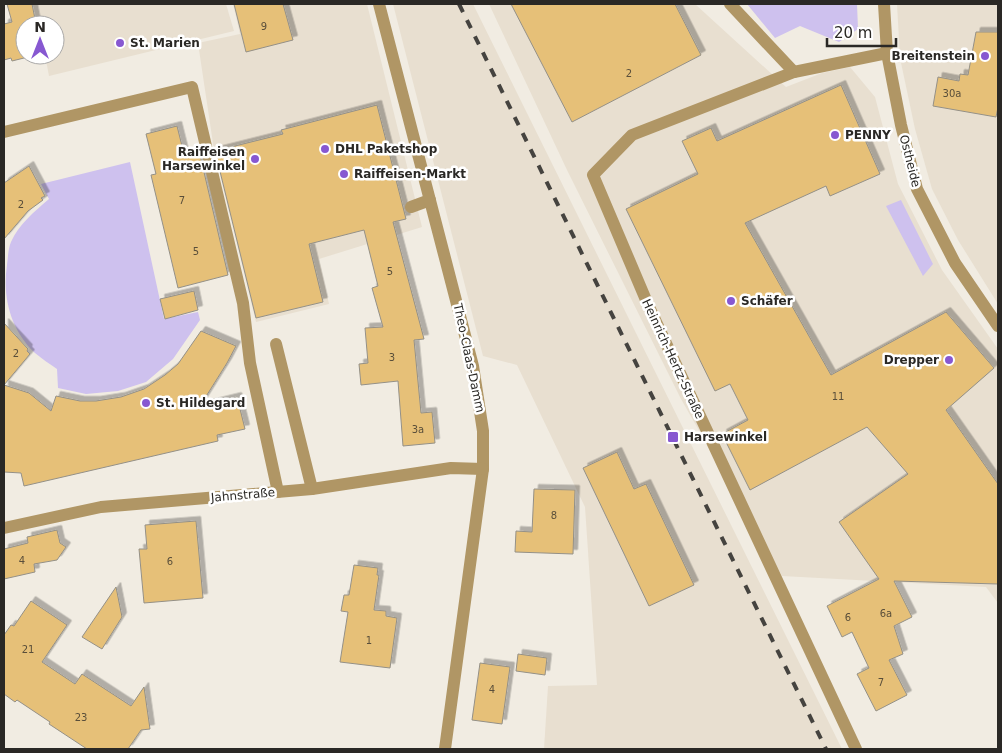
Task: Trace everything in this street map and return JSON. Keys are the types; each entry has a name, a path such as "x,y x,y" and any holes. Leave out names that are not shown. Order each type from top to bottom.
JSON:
{"street":[{"name":"Theo-Claas-Damm","path":"380,4 473,366 483,431 483,469 445,749"},
{"path":"730,4 794,72"},
{"name":"Ostheide","path":"884,4 887,53 916,189 954,263 998,326"},
{"name":"Heinrich-Hertz-Straße","path":"856,749 653,316 592,175 632,135 794,72 887,53"},
{"path":"4,132 192,87 243,303 250,363 278,492"},
{"path":"410,207 430,200"},
{"path":"276,344 312,488"},
{"name":"Jahnstraße","path":"4,528 101,507 278,492 451,468 483,469"}],"shaded area":[{"name":"St. Marien","path":"33,4 226,4 234,31 49,76 47,65 65,65 65,15 36,15"},
{"path":"233,4 367,4 422,227 319,259 329,304 256,322 214,150 198,43 240,34"},
{"path":"393,4 473,4 842,749 544,749 548,686 597,685 585,507 517,365 483,356"},
{"path":"489,4 695,4 786,87 822,73 850,67 875,97 898,184 942,270 998,349 998,603 986,587 782,576 681,399 567,170"},
{"path":"747,4 857,4 858,29 839,42 800,26 775,38"},
{"path":"897,4 998,4 998,304 958,240 932,189 915,129 900,58"},
{"path":"130,162 164,319 198,312 200,320 173,359 146,382 118,391 86,394 58,388 57,369 27,344 14,324 10,313 7,301 6,277 10,245 23,224 49,199 41,184"},
{"path":"901,200 933,264 923,276 886,206"}],"building":[{"path":"7,4 32,4 34,15 15,15 15,60 12,61 11,58 4,60 4,24 12,22"},
{"path":"234,4 283,4 293,40 246,52"},
{"path":"511,4 675,4 701,55 572,122"},
{"name":"Breitenstein","path":"976,32 998,32 998,107 996,117 933,106 938,77 959,81 960,74 968,75"},
{"path":"841,85 880,174 830,196 826,186 745,223 831,375 946,312 994,368 946,410 998,484 998,584 894,581 912,617 894,626 903,654 889,660 907,695 876,711 857,674 869,668 852,632 842,637 827,606 879,579 839,522 908,474 867,427 750,490 722,434 748,420 730,384 715,391 626,209 698,174 682,141 711,128 717,141"},
{"path":"377,105 406,219 393,222 424,339 414,340 421,413 432,412 435,443 403,446 398,381 361,385 359,364 368,363 365,328 383,327 372,288 378,286 364,230 309,244 323,302 256,318 215,151 283,134 281,130"},
{"path":"177,126 185,158 200,155 228,275 178,288 151,175 156,174 146,134"},
{"path":"29,166 45,196 41,198 43,200 28,211 4,239 4,183"},
{"path":"194,291 198,310 165,319 160,299"},
{"path":"4,323 28,349 27,351 30,354 4,385"},
{"name":"St. Hildegard","path":"201,331 236,346 200,406 237,397 245,429 217,435 218,441 24,486 21,473 4,472 4,385 29,393 51,411 56,396 80,401 96,401 121,397 144,389 165,375 178,364"},
{"path":"617,452 634,489 646,484 694,585 649,606 583,468"},
{"path":"534,489 575,490 573,554 515,552 516,531 532,532"},
{"path":"196,521 203,598 144,603 139,549 147,549 145,525"},
{"path":"57,530 60,543 66,547 57,560 34,564 35,572 4,579 4,549 28,543 27,537"},
{"path":"354,565 378,568 377,575 379,575 374,610 386,611 386,616 397,618 390,668 340,662 348,612 341,611 344,595 349,595"},
{"path":"116,587 122,617 102,649 82,637"},
{"path":"31,601 67,625 42,662 75,684 82,674 131,706 144,687 150,729 141,730 128,749 87,749 17,700 15,702 4,694 4,635 11,625 14,626"},
{"path":"518,654 547,658 545,675 516,671"},
{"path":"480,663 510,667 502,724 472,720"}],"railway":[{"path":"459,4 826,749"}],"place":[{"name":"St. Marien","path":"120,43"},
{"name":"Breitenstein","path":"985,56"},
{"name":"PENNY","path":"835,135"},
{"name":"DHL Paketshop","path":"325,149"},
{"name":"Raiffeisen Harsewinkel","path":"255,159"},
{"name":"Raiffeisen-Markt","path":"344,174"},
{"name":"Schäfer","path":"731,301"},
{"name":"Drepper","path":"949,360"},
{"name":"St. Hildegard","path":"146,403"},
{"name":"Harsewinkel","path":"673,437"}]}
